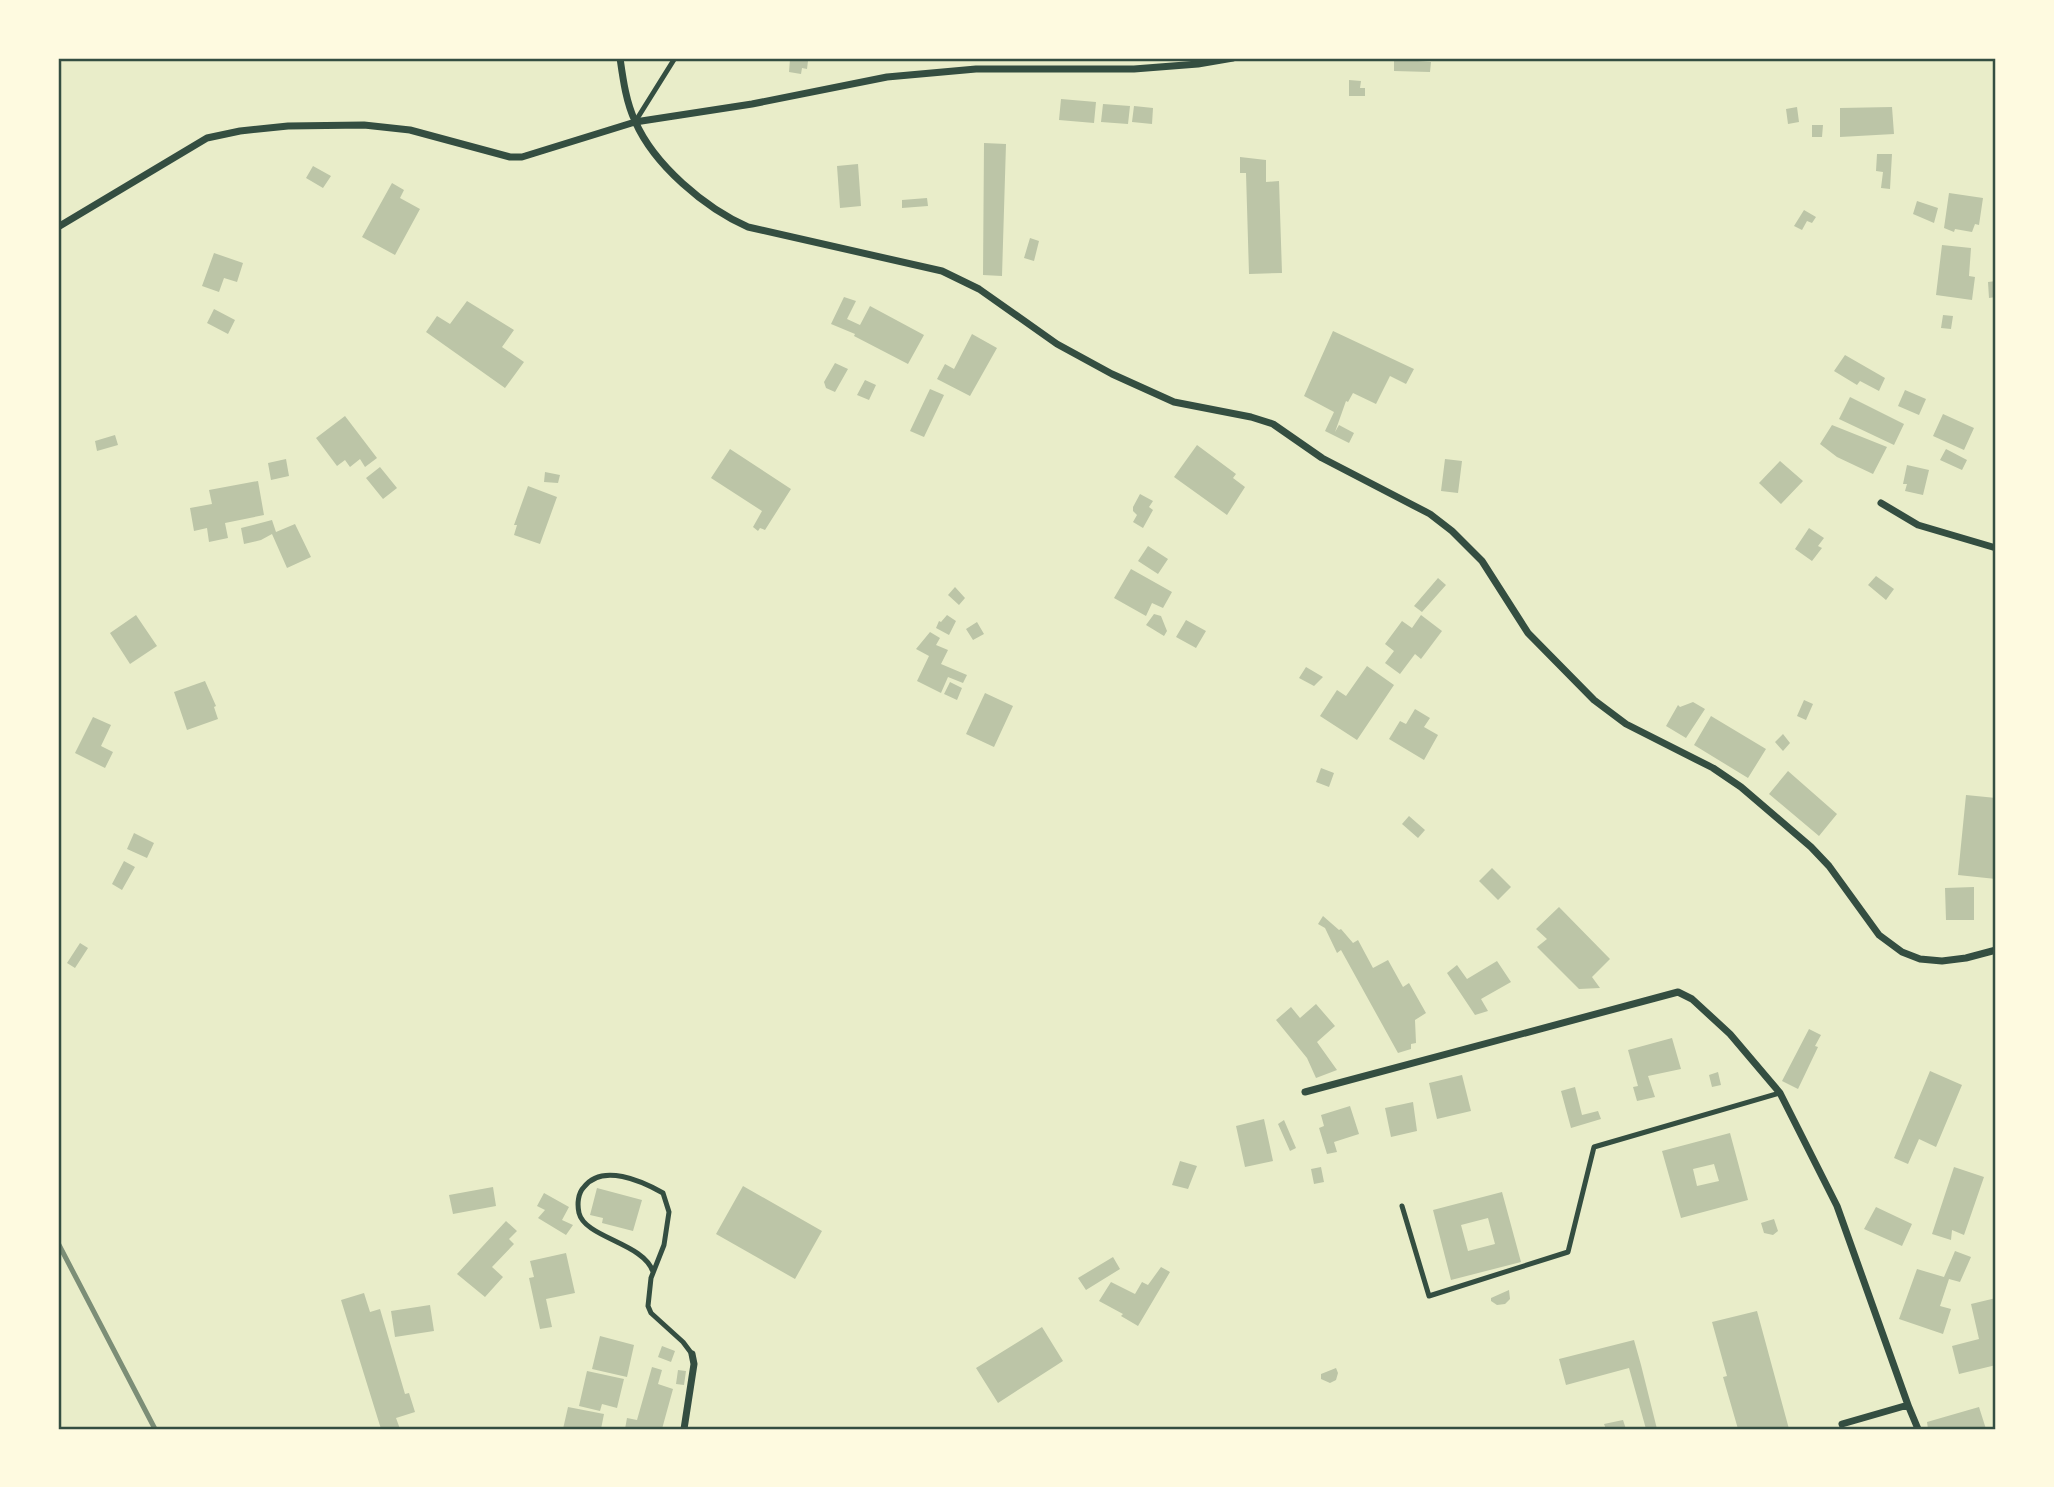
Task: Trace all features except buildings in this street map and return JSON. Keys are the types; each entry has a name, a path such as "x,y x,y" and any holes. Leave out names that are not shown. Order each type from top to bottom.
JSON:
{"street":[{"path":"620,58 625,89 635,122 658,158 681,182 728,218 748,227 942,271 979,289 1057,344 1112,374 1174,402 1273,424 1322,458 1430,514 1452,531 1482,561 1528,633 1594,700 1626,724 1713,768 1741,788 1811,847 1829,866 1879,934 1902,952 1920,959 1942,961 1996,950"},
{"path":"58,227 207,138 240,131 288,126 363,125 410,130 510,157 522,157 635,122 752,104 887,77 976,69 1134,69 1233,58"},
{"path":"1881,502 1918,526 1996,548"},
{"path":"1305,1091 1678,992 1692,999 1730,1034 1780,1093 1837,1206 1918,1429"},
{"path":"684,1429 694,1364 692,1354"},
{"path":"1844,1429 1842,1424 1908,1405"}],"lane":[{"path":"635,122 675,58"},
{"path":"1402,1206 1429,1296 1568,1252 1594,1147 1780,1093"},
{"path":"653,1272 651,1264 585,1223 579,1215 580,1190 591,1178 609,1175 643,1181 663,1193 669,1212 664,1245 653,1272 648,1306 651,1314 683,1342 692,1354"}],"railway":[{"path":"58,1243 155,1429"}]}
